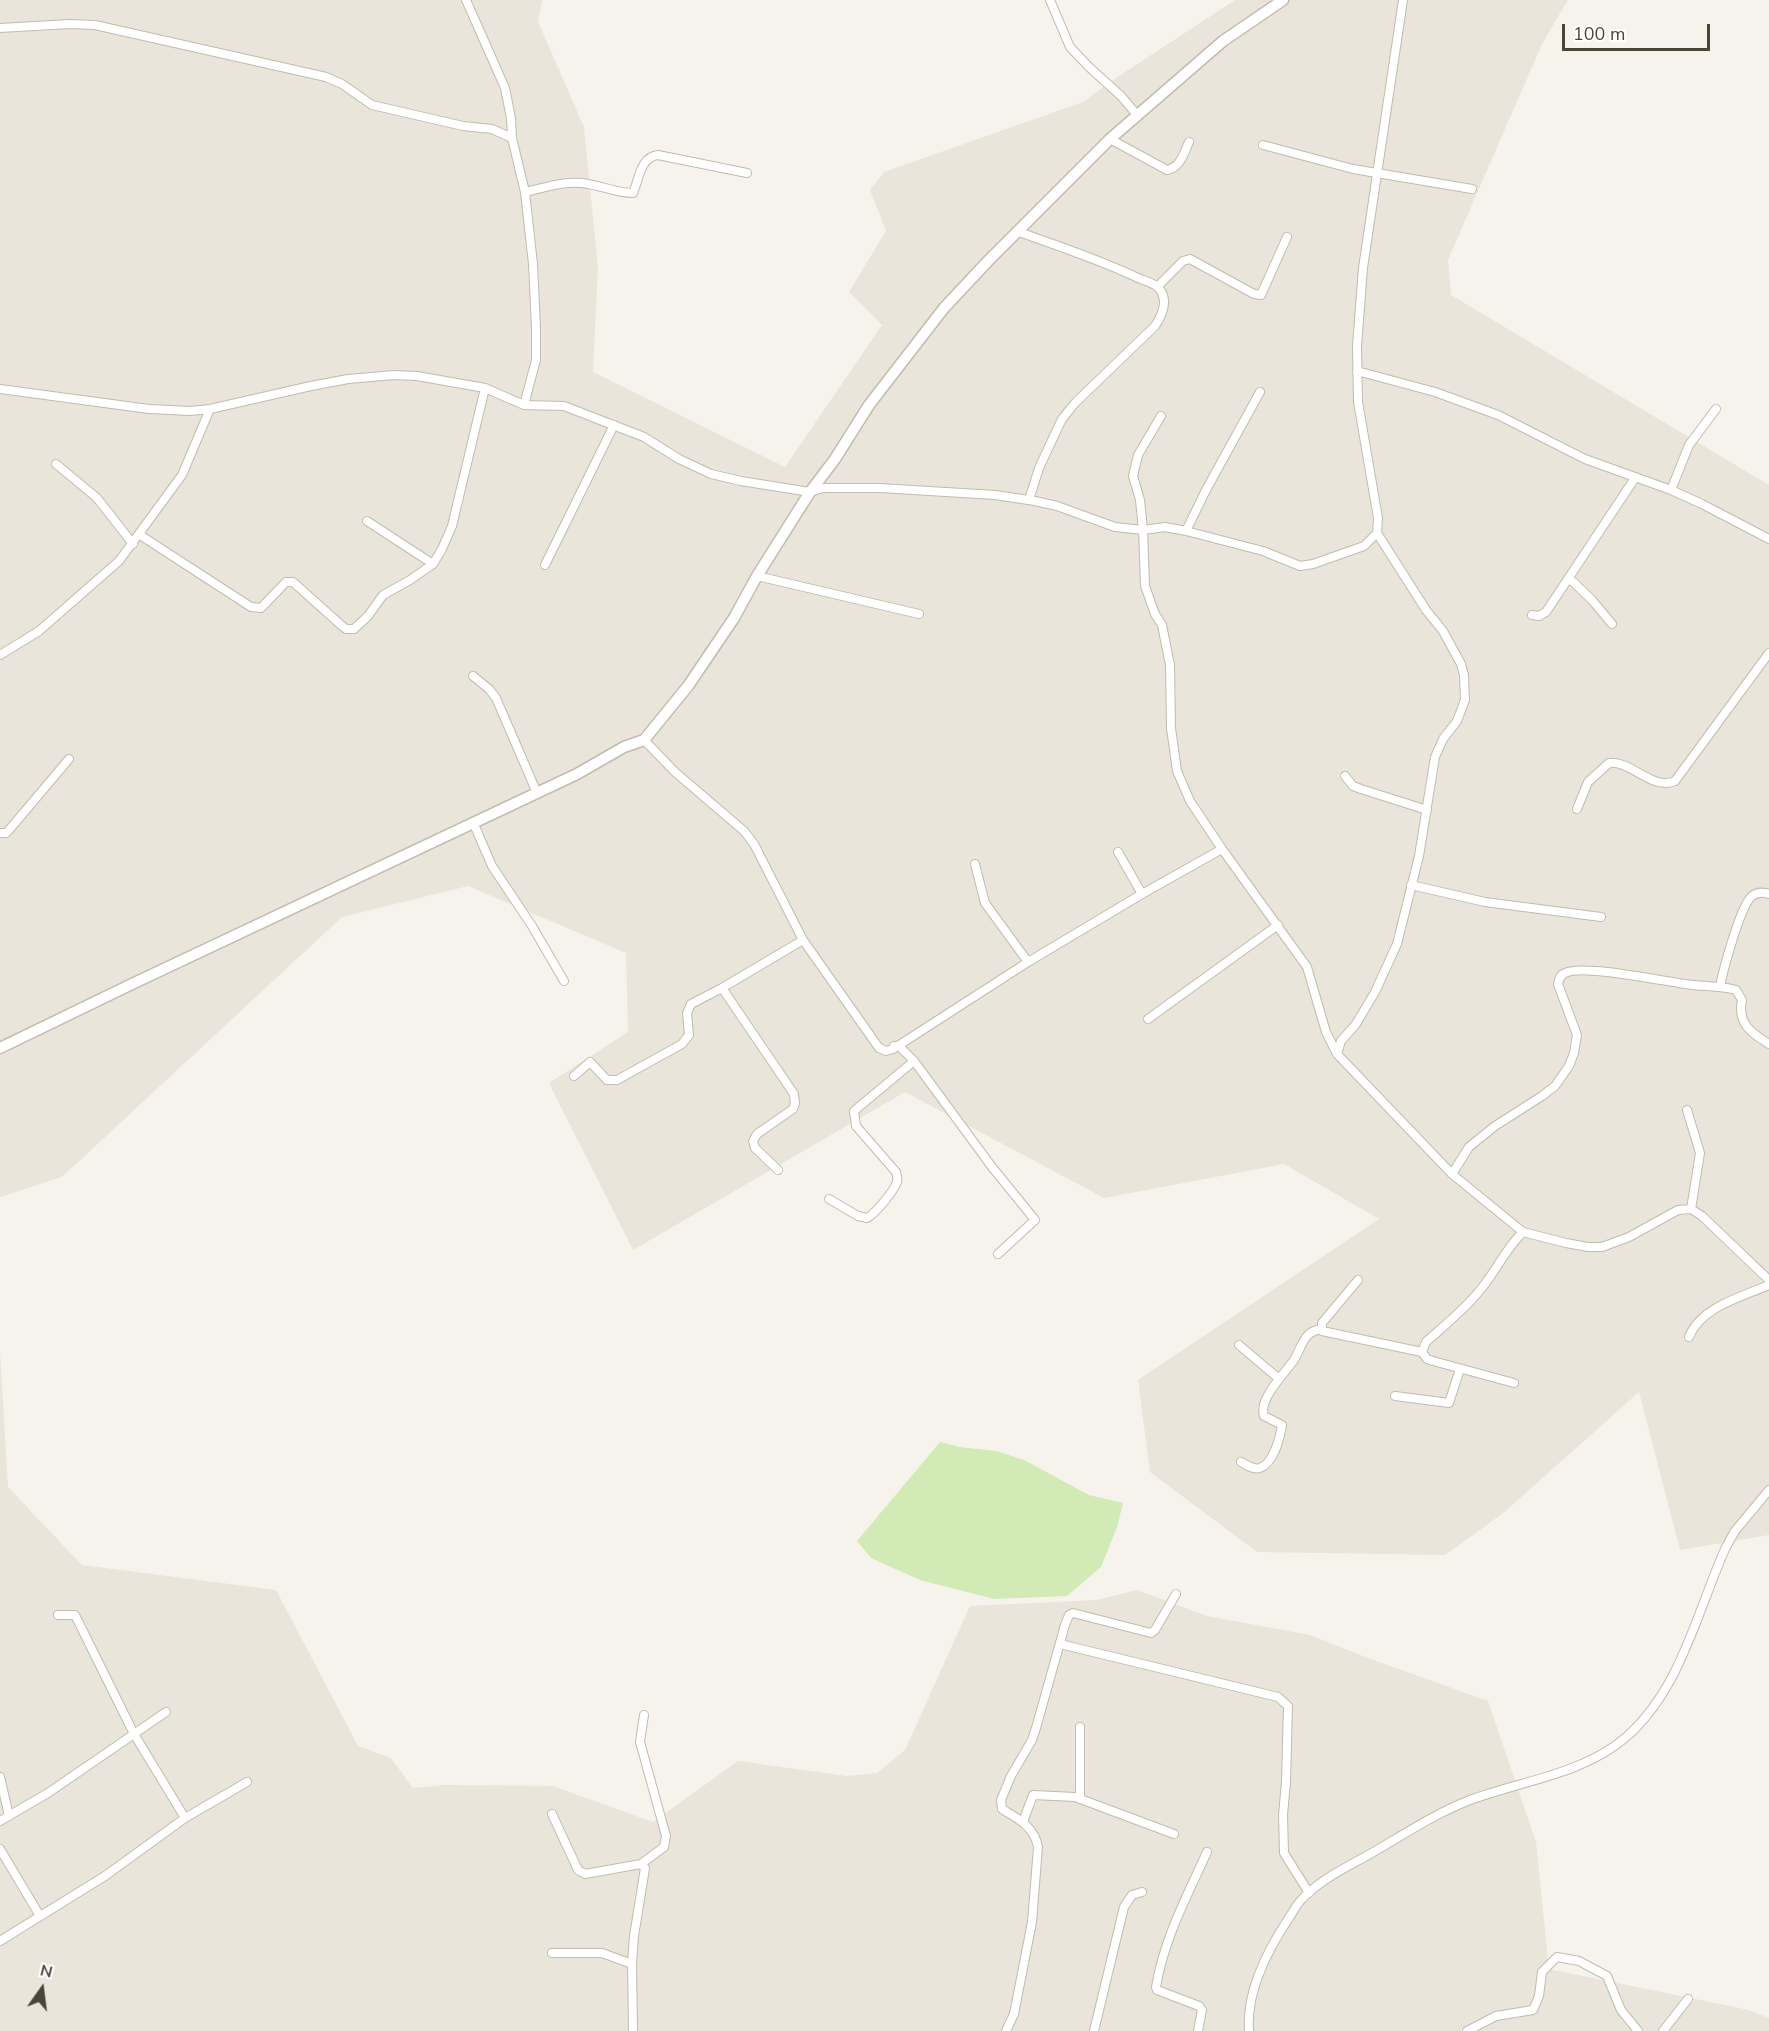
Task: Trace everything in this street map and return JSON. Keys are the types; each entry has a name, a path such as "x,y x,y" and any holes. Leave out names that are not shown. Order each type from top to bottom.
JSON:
{"street":[{"path":"466,0 506,88 512,138 525,192 533,264 536,328 536,360 525,405"},
{"path":"1050,0 1070,47 1121,96 1138,116"},
{"path":"0,1048 578,774 624,747 644,740 711,653 810,492 835,459 869,405 944,308 1110,139 1223,41 1283,0"},
{"path":"1337,1054 1341,1041 1356,1024 1383,977 1397,944 1419,856 1435,757 1443,739 1457,720 1465,700 1461,664 1443,631 1426,610 1377,533 1378,518 1358,402 1357,371 1363,268 1403,0"},
{"path":"0,28 95,25 326,77 342,84 372,105 463,126 492,129 512,138"},
{"path":"1110,139 1167,170 1180,162 1189,142"},
{"path":"1263,145 1325,162 1472,189"},
{"path":"525,192 570,182 622,193 633,193 640,172 648,159 658,155 747,173"},
{"path":"1018,232 1104,261 1157,287 1164,304 1160,318 1062,419 1039,468 1029,500"},
{"path":"1157,287 1183,261 1190,259 1254,294 1261,295 1287,237"},
{"path":"1357,371 1463,402 1517,423 1585,459 1671,490 1769,539"},
{"path":"0,389 149,409 210,409 311,386 372,376 417,376 485,388 525,405 564,406 644,437 680,459 711,474 741,481 810,492 823,488 856,488 995,495 1029,500 1057,506 1115,527 1143,530 1165,527 1186,531 1263,550 1296,565 1305,566 1360,547 1377,533"},
{"path":"140,535 257,609 266,605 286,582 293,582 341,625 350,630 359,626 383,595 432,564 446,542 452,526 485,388"},
{"path":"1186,531 1206,489 1260,392"},
{"path":"0,655 39,631 105,575 133,544 182,475 210,409"},
{"path":"1671,490 1689,445 1716,409"},
{"path":"1161,416 1134,466 1133,477 1140,500 1145,586 1155,614 1162,625 1170,665 1171,728 1177,771 1190,801 1307,967 1326,1032 1337,1054 1452,1174 1522,1232 1566,1243 1602,1247 1629,1237 1678,1210 1690,1209 1702,1216 1769,1280"},
{"path":"545,565 614,425"},
{"path":"57,464 97,498 133,544"},
{"path":"1532,615 1539,616 1546,612 1635,478"},
{"path":"367,521 432,564"},
{"path":"757,576 919,614"},
{"path":"1569,578 1612,624"},
{"path":"1577,809 1588,782 1609,763 1621,764 1637,774 1654,780 1670,783 1675,781 1769,653"},
{"path":"473,676 496,698 537,793"},
{"path":"644,740 675,772 748,837 803,940 879,1048 886,1051 954,1011 1028,962 1222,849"},
{"path":"0,833 6,833 9,830 69,759"},
{"path":"1345,776 1353,786 1360,789 1427,810"},
{"path":"473,822 492,866 532,926 564,981"},
{"path":"1118,852 1142,894"},
{"path":"975,864 985,903 1028,962"},
{"path":"1411,885 1485,903 1601,917"},
{"path":"1720,987 1730,947 1749,898 1758,893 1769,894"},
{"path":"1148,1019 1278,925"},
{"path":"574,1076 590,1062 607,1080 617,1080 682,1044 689,1035 688,1007 803,940"},
{"path":"1452,1174 1469,1147 1495,1126 1555,1086 1569,1066 1577,1035 1558,984 1559,978 1567,972 1583,971 1643,976 1686,985 1736,990 1742,1000 1740,1012 1744,1023 1757,1037 1769,1044"},
{"path":"722,988 794,1094 793,1109 757,1134 753,1141 755,1148 778,1170"},
{"path":"894,1046 899,1046 914,1061 992,1167 1035,1220 998,1254"},
{"path":"829,1199 858,1216 867,1218 874,1213 895,1185 896,1172 856,1126 854,1111 914,1061"},
{"path":"1687,1110 1700,1153 1690,1209"},
{"path":"1422,1352 1426,1342 1478,1294 1501,1262 1511,1243 1522,1232"},
{"path":"1321,1329 1322,1323 1358,1280"},
{"path":"1689,1337 1698,1321 1711,1311 1769,1285"},
{"path":"1321,1329 1324,1332 1422,1352 1427,1359 1514,1383"},
{"path":"1241,1462 1260,1468 1269,1459 1277,1444 1282,1424 1262,1413 1278,1378 1291,1363 1306,1337 1321,1329"},
{"path":"1239,1345 1278,1378"},
{"path":"1395,1396 1449,1403 1460,1369"},
{"path":"1249,2031 1248,2022 1254,1992 1268,1951 1301,1899 1325,1879 1448,1809 1557,1773 1596,1756 1622,1740 1644,1721 1660,1698 1689,1639 1726,1547 1769,1490"},
{"path":"1006,2031 1014,2014 1034,1906 1038,1847 1036,1838 1023,1822 1002,1809 1000,1800 1032,1740 1065,1625 1069,1615 1073,1613 1151,1633 1176,1594"},
{"path":"58,1615 75,1615 134,1734 185,1818"},
{"path":"1060,1644 1284,1700 1288,1706 1283,1815 1284,1852 1309,1893"},
{"path":"0,1821 48,1793 166,1712"},
{"path":"552,1814 578,1870 585,1874 642,1864 664,1847 666,1841 640,1742 644,1715"},
{"path":"1080,1727 1080,1799"},
{"path":"0,1778 9,1816"},
{"path":"0,1941 105,1876 185,1818 247,1782"},
{"path":"1023,1822 1033,1795 1061,1795 1080,1799 1174,1834"},
{"path":"0,1850 40,1916"},
{"path":"1198,2031 1202,2010 1199,2006 1157,1990 1156,1987 1168,1939 1207,1852"},
{"path":"633,2031 632,1964 645,1868 642,1864"},
{"path":"1094,2031 1124,1907 1132,1895 1142,1892"},
{"path":"552,1953 603,1953 632,1964"},
{"path":"1467,2031 1496,2016 1533,2010 1539,1996 1542,1972 1557,1957 1579,1961 1607,1976 1621,2010 1638,2031"},
{"path":"1663,2031 1688,1999"}],"shaded area":[{"path":"0,0 542,0 538,22 584,127 598,268 593,372 785,467 882,325 849,292 886,231 870,190 884,172 1083,102 1235,0 1568,0 1542,44 1448,260 1451,295 1769,485 1769,1535 1680,1550 1639,1392 1502,1514 1445,1555 1257,1552 1150,1472 1138,1380 1379,1219 1284,1164 1104,1198 905,1092 633,1250 549,1083 628,1032 626,953 468,886 342,917 62,1177 0,1197"},
{"path":"0,1351 8,1487 82,1565 276,1590 358,1746 391,1758 413,1788 444,1785 553,1786 653,1822 738,1761 847,1776 877,1773 905,1750 970,1606 1097,1600 1137,1590 1207,1616 1310,1635 1488,1701 1536,1842 1549,1969 1749,2010 1769,2018 1769,2031 0,2031"}],"green space":[{"path":"940,1442 959,1447 996,1451 1024,1460 1089,1495 1123,1503 1117,1527 1101,1567 1067,1596 994,1599 920,1580 871,1558 857,1541"}]}
